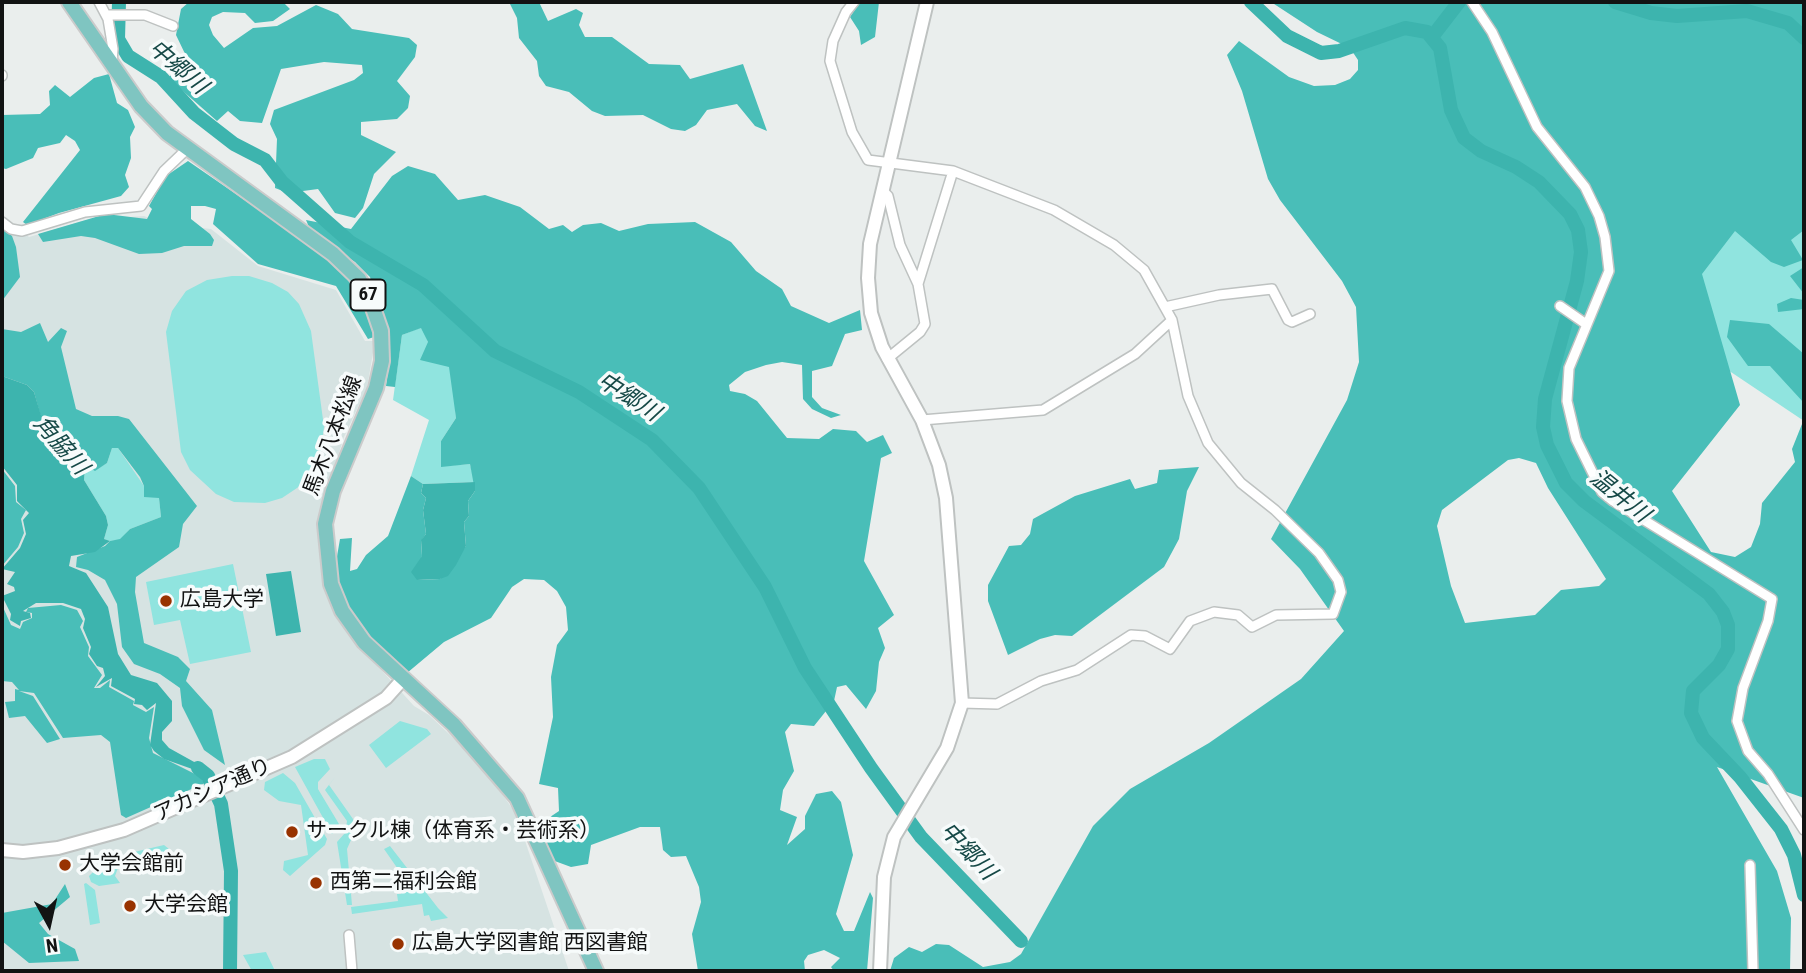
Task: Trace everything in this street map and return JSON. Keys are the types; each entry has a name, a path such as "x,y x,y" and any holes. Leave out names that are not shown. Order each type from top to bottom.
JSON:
{"main road":[{"name":"馬木八本松線","path":"69,2 141,106 187,149 333,254 359,279 381,331 382,361 376,388 332,491 325,524 331,584 342,611 364,642 454,725 517,798 596,971"}],"street":[{"path":"99,2 114,15 145,15 173,26"},
{"path":"854,2 846,12 834,41 830,61 852,132 868,160 889,160 953,171 1055,210 1114,245 1144,270 1172,320 1188,396 1209,443 1241,483 1296,529 1330,568 1341,592 1333,614 1276,615 1252,627 1238,615 1214,612 1190,621 1170,649 1145,636 1132,635 1077,670 1041,681 998,704 962,703"},
{"path":"880,971 884,877 894,836 947,748 962,703 946,498 939,465 922,420 887,359 870,313 868,278 870,244 927,2"},
{"path":"1473,3 1492,32 1537,127 1585,187 1599,216 1609,271 1585,323 1569,368 1567,401 1576,439 1602,492 1772,599 1768,621 1743,688 1737,722 1748,751 1768,774 1804,830"},
{"path":"112,63 114,15"},
{"path":"2,222 11,229 22,231 85,212 141,206 163,171 187,149"},
{"path":"918,284 953,171"},
{"path":"882,190 888,196 900,245 918,284 925,324 920,332 887,359"},
{"path":"1165,307 1219,295 1272,289 1288,320 1292,322 1310,314"},
{"path":"1560,306 1585,323"},
{"path":"922,420 1043,410 1135,354 1172,320"},
{"name":"アカシア通り","path":"2,850 23,852 58,848 124,830 292,757 386,698 403,679"},
{"path":"1749,865 1753,971"},
{"path":"349,935 352,971"}],"shaded area":[{"path":"189,2 283,2 290,9 273,21 255,23 245,13 223,12 212,17 209,25 213,35 224,48 253,28 277,26 316,5 338,14 352,29 409,38 417,45 415,57 397,81 410,96 408,108 397,119 361,122 361,135 396,152 374,174 363,208 355,218 335,213 318,189 288,193 275,188 277,139 270,124 274,110 354,80 363,73 362,65 324,62 281,69 262,123 240,121 228,111 217,121 168,78 188,60 176,35 181,9"},
{"path":"509,2 539,2 548,21 576,9 583,13 579,25 585,37 612,37 649,64 680,65 690,79 743,64 767,131 755,126 737,104 707,110 696,125 685,131 671,129 643,115 605,116 592,111 569,92 546,86 539,76 537,61 519,38 517,18"},
{"path":"860,2 879,2 875,37 861,45 859,31 850,17"},
{"path":"1271,2 1804,2 1804,230 1791,240 1803,260 1784,267 1771,262 1735,231 1702,274 1740,405 1672,491 1711,552 1735,557 1751,547 1760,524 1762,503 1795,462 1792,449 1804,419 1804,798 1717,767 1777,871 1791,918 1790,971 890,971 894,958 909,947 922,952 936,944 949,945 983,967 1010,962 1021,954 1093,826 1130,789 1209,743 1301,679 1344,631 1300,569 1271,539 1347,400 1359,362 1356,307 1342,281 1280,200 1268,179 1242,91 1227,55 1239,41 1289,77 1314,86 1335,85 1350,79 1358,70 1358,60 1350,48 1317,32","holes":["1519,458 1536,463 1548,488 1606,579 1599,586 1561,590 1535,615 1465,623 1451,586 1437,526 1442,510 1508,460"]},
{"path":"109,74 117,103 128,110 135,127 130,137 131,158 125,175 129,187 121,196 27,225 23,222 80,150 75,141 66,135 60,143 38,148 33,158 6,169 2,168 2,115 40,114 50,105 49,91 55,85 70,97 94,78"},
{"path":"188,161 310,245 342,271 365,306 374,337 368,339 336,286 258,264 213,224 216,209 191,206 191,219 210,234 214,240 212,246 184,246 162,253 139,254 95,238 81,236 43,242 38,234 106,214 147,219 152,209 149,206 166,176"},
{"path":"1578,164 1804,210 1804,421 1704,354"},
{"path":"408,166 435,174 458,200 485,195 520,207 549,229 563,225 572,232 583,225 601,223 619,231 648,224 695,222 731,242 756,271 782,289 791,306 829,323 860,310 862,330 845,334 832,366 812,371 812,397 822,408 841,415 831,418 812,409 803,399 802,365 782,362 766,365 745,372 729,385 730,391 745,394 757,401 787,438 819,439 833,429 856,431 867,442 883,435 892,453 881,458 864,561 894,615 878,628 885,648 879,662 876,691 866,709 846,685 837,687 834,701 814,726 791,724 785,732 794,771 783,790 780,810 797,817 787,845 805,829 805,816 816,794 832,791 841,802 853,855 836,914 844,931 854,931 870,892 873,898 867,971 834,971 831,967 840,958 824,950 808,955 804,961 805,971 698,971 692,934 701,902 699,887 686,856 671,857 663,850 660,827 640,827 591,845 588,864 571,867 552,860 538,825 559,811 558,788 539,784 553,717 551,677 557,645 568,630 566,607 557,591 544,580 524,579 512,587 491,618 444,642 407,673 356,623 341,596 335,568 340,539 352,538 350,571 357,569 366,555 388,536 411,476 423,484 421,493 426,498 423,510 426,534 421,541 422,556 417,580 440,579 466,546 464,522 469,516 468,501 475,491 470,464 441,467 441,441 456,418 449,367 420,360 428,342 421,328 402,335 395,387 386,386 390,356 386,325 370,277 355,262 312,234 306,220 351,229 392,176"},
{"name":"広島大学","path":"2,215 29,237 86,220 144,216 165,224 211,229 258,266 336,290 365,341 375,341 367,388 344,437 317,523 325,585 338,617 355,641 414,706 429,715 482,765 516,814 569,971 2,971"},
{"path":"2,227 12,236 16,247 20,277 2,301"},
{"path":"1804,267 1804,294 1790,276"},
{"path":"249,276 272,283 288,292 299,304 311,331 324,427 320,455 307,480 282,498 265,503 234,502 216,494 190,470 181,452 166,332 172,311 186,291 207,280"},
{"path":"1791,298 1804,300 1804,309 1778,312 1777,304"},
{"path":"1730,320 1769,324 1804,354 1804,403 1770,366 1748,366 1727,337"},
{"path":"40,323 48,342 61,328 67,331 61,347 76,409 92,416 118,416 129,419 197,506 183,524 179,547 136,577 135,592 144,643 178,657 190,669 186,681 212,710 225,765 204,750 182,706 180,688 160,674 134,664 122,647 117,604 105,580 88,570 76,567 77,557 120,539 130,529 161,517 159,498 144,497 144,486 140,477 118,448 112,448 107,463 95,471 85,465 73,447 42,421 34,392 27,385 2,376 2,329 21,332"},
{"path":"422,327 428,342 450,367 454,387 456,418 441,441 441,466 470,464 475,482 423,484 411,476 429,420 393,400 402,335"},
{"path":"112,448 118,448 144,486 159,498 161,517 130,529 120,540 110,541 104,539 108,525 106,516 84,480 85,465 95,470 107,463"},
{"path":"1199,467 1187,491 1179,539 1164,567 1072,636 1055,635 1040,639 1008,655 988,601 988,585 1009,546 1021,545 1030,534 1033,519 1075,496 1130,479 1135,489 1157,483 1159,470"},
{"path":"2,469 15,486 16,502 26,510 21,519 24,533 18,547 2,566"},
{"path":"233,564 251,652 190,664 180,620 154,625 146,582"},
{"path":"2,605 11,625 20,629 23,622 32,618 32,613 26,612 28,608 61,605 77,610 83,621 80,627 89,647 88,656 102,675 94,688 100,688 110,680 109,687 134,701 133,705 146,712 154,707 149,738 153,753 199,776 205,783 126,818 121,815 110,742 101,735 63,738 34,693 19,691 33,696 60,739 47,743 25,716 9,718 5,702 15,701 15,689 19,690 12,682 2,681"},
{"path":"400,721 427,729 431,734 386,768 369,745"},
{"path":"314,759 325,759 330,769 318,782 318,789 339,824 332,834 295,767"},
{"path":"283,773 295,783 327,839 325,845 290,876 283,870 284,861 308,855 301,805 279,801 264,790 265,782"},
{"path":"335,777 329,785 353,819 355,831 347,849 352,905 347,905 337,842 345,833 347,821 325,790"},
{"path":"164,845 169,849 169,854 151,871 133,872 130,856 134,852"},
{"path":"390,846 448,918 431,921 429,915 424,916 422,904 352,914 351,907 398,901 397,894 401,894 400,872 384,849"},
{"path":"117,849 122,857 115,876 120,883 99,886 91,882 89,876"},
{"path":"86,883 95,890 100,923 90,925"},
{"path":"65,884 70,897 39,923 48,934 75,949 79,961 29,963 2,941 2,913 52,904"},
{"path":"266,952 275,971 252,971 243,955"}],"water":[{"path":"2,376 27,385 34,392 43,422 73,447 85,465 84,480 106,516 108,525 104,539 110,541 95,552 71,556 69,566 86,573 108,607 118,654 131,675 157,683 172,701 172,721 162,732 162,740 169,748 205,768 213,779 208,780 195,770 164,759 154,751 150,745 156,703 147,710 142,705 134,704 135,699 111,686 112,678 96,687 105,676 103,668 97,666 89,654 91,647 83,628 85,619 81,609 63,603 36,603 23,611 30,613 31,618 21,621 20,626 10,620 11,614 2,596 15,591 14,587 7,584 15,572 2,569 20,548 26,534 23,520 29,513 17,501 17,485 2,466"},
{"path":"475,482 475,491 468,501 469,516 464,522 466,546 456,565 448,576 417,580 411,572 422,556 421,540 426,534 423,510 426,498 421,493 423,484"},
{"path":"291,571 301,632 276,636 266,574"}],"waterway":[{"name":"中郷川","path":"119,2 118,39 128,56 161,77 194,113 234,144 265,160 282,182 350,242 423,285 495,351 579,392 652,440 699,488 765,587 805,668 871,768 921,837 1021,941"},
{"name":"温井川","path":"1251,2 1287,36 1321,53 1339,51 1405,28 1427,32 1440,48 1451,110 1464,138 1481,151 1516,167 1539,182 1570,214 1578,230 1581,252 1577,281 1545,399 1543,427 1547,445 1566,483 1584,501 1709,594 1723,612 1728,625 1728,649 1719,665 1693,691 1691,713 1703,738 1740,777 1781,829 1794,855 1804,895"},
{"path":"1432,37 1459,2"},
{"path":"1615,2 1651,13 1677,16 1747,11 1788,23 1804,38"},
{"name":"角脇川","path":"198,768 208,776 221,804 231,871 230,971"}],"place":[{"name":"広島大学","path":"166,601"},
{"name":"サークル棟（体育系・芸術系）","path":"292,832"},
{"name":"大学会館前","path":"65,865"},
{"name":"西第二福利会館","path":"316,883"},
{"name":"大学会館","path":"130,906"},
{"name":"広島大学図書館 西図書館","path":"398,944"}]}
